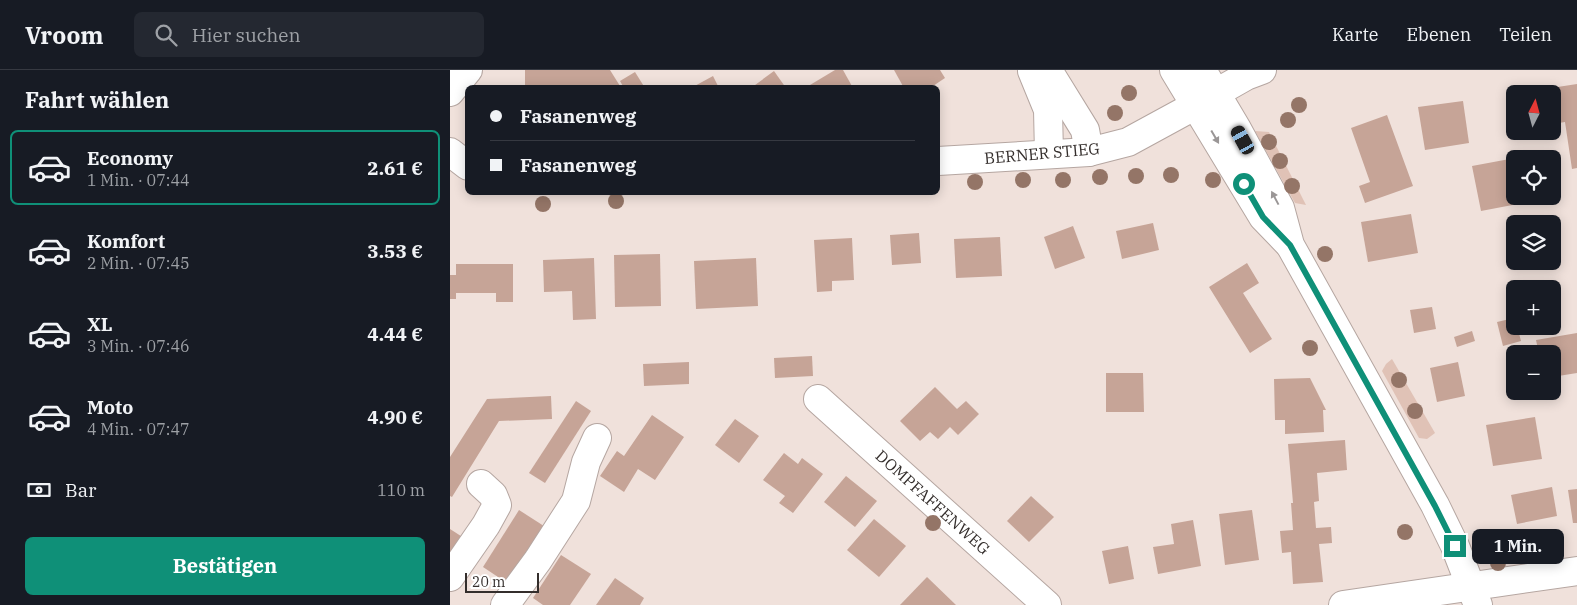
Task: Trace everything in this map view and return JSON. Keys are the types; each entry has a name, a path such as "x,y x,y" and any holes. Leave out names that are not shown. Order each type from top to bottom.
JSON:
{"street":[{"path":"450,92 468,70"},
{"name":"BERNER STIEG","path":"940,161 1089,152 1128,142 1205,89 1262,70"},
{"path":"1175,71 1205,89 1280,208 1290,245 1435,506 1455,546 1475,596"},
{"path":"1042,73 1085,130 1089,152"},
{"path":"1042,73 1048,110 1049,154"},
{"path":"450,152 465,164"},
{"name":"DOMPFAFFENWEG","path":"818,399 1047,605"},
{"path":"505,605 538,560 576,501 586,462 597,438"},
{"path":"450,577 497,506 493,495 481,484"},
{"path":"1343,605 1475,596 1577,571"}],"shaded area":[{"path":"1255,131 1269,132 1306,205 1295,203"},
{"path":"1392,359 1435,433 1427,439 1419,438 1382,371"}],"building":[{"path":"525,70 610,70 619,85 525,85"},
{"path":"835,70 843,70 851,85 810,85"},
{"path":"894,70 940,70 945,78 934,85 902,85"},
{"path":"774,71 784,85 755,85"},
{"path":"635,72 643,85 622,85 620,81"},
{"path":"713,76 718,85 696,85"},
{"path":"1577,84 1577,168 1572,169 1565,122 1561,123 1561,86"},
{"path":"1463,101 1469,143 1425,150 1418,107"},
{"path":"1387,115 1413,186 1365,203 1359,186 1370,182 1351,128"},
{"path":"1506,160 1506,205 1512,205 1481,211 1472,166"},
{"path":"1411,214 1418,253 1368,262 1361,222"},
{"path":"1153,223 1159,250 1122,259 1116,231"},
{"path":"1073,226 1085,258 1055,269 1044,237"},
{"path":"919,233 921,263 892,265 890,235"},
{"path":"1000,237 1002,276 956,278 954,239"},
{"path":"852,238 854,280 832,281 832,291 817,292 814,240"},
{"path":"660,254 661,306 615,307 614,255"},
{"path":"594,258 596,319 573,320 572,291 544,292 543,260"},
{"path":"756,258 758,306 696,309 694,261"},
{"path":"1247,263 1259,283 1243,293 1272,339 1250,353 1209,287"},
{"path":"456,264 513,264 513,302 496,302 496,293 456,293 456,299 450,299 450,275 456,275"},
{"path":"1432,307 1436,329 1414,333 1410,310"},
{"path":"1506,320 1506,335 1519,335 1521,341 1503,346 1497,322"},
{"path":"1472,331 1475,341 1457,347 1454,337"},
{"path":"1577,333 1577,373 1561,376 1561,345 1537,345 1536,340"},
{"path":"812,356 813,376 775,378 774,358"},
{"path":"689,362 689,384 644,386 643,364"},
{"path":"1458,362 1465,396 1437,402 1430,368"},
{"path":"1106,373 1143,373 1144,412 1106,412"},
{"path":"1310,378 1326,410 1323,410 1324,432 1285,434 1285,420 1275,420 1274,379"},
{"path":"935,387 957,409 966,401 979,414 958,435 950,427 938,439 930,432 920,441 900,421"},
{"path":"551,396 552,419 499,421 452,497 450,496 450,457 487,399"},
{"path":"576,401 591,411 545,483 529,473"},
{"path":"652,415 684,437 655,480 638,469 624,492 600,476 617,451 624,456"},
{"path":"1535,417 1542,459 1493,466 1486,425"},
{"path":"735,419 759,436 739,463 715,445"},
{"path":"1345,440 1347,470 1317,473 1319,501 1314,502 1316,528 1331,527 1332,543 1319,544 1323,582 1293,584 1291,552 1282,553 1280,531 1293,530 1291,503 1293,503 1288,444"},
{"path":"784,453 798,464 802,458 823,474 793,513 779,503 785,496 763,480"},
{"path":"846,476 877,501 855,527 824,502"},
{"path":"1552,487 1557,516 1517,524 1511,495"},
{"path":"1577,489 1577,523 1573,523 1568,490"},
{"path":"1031,496 1054,517 1029,542 1007,521"},
{"path":"519,510 547,528 510,585 483,567"},
{"path":"1252,510 1259,560 1225,565 1219,514"},
{"path":"874,519 906,546 879,577 847,550"},
{"path":"1193,520 1201,566 1158,574 1153,547 1174,544 1171,524"},
{"path":"450,529 464,538 450,560"},
{"path":"1128,546 1134,579 1109,584 1102,551"},
{"path":"561,555 591,574 570,605 543,605 533,598"},
{"path":"927,577 956,605 900,605"},
{"path":"615,578 644,598 640,605 596,605"}],"route":[{"path":"1244,184 1263,217 1290,245 1435,506 1455,546"}]}
